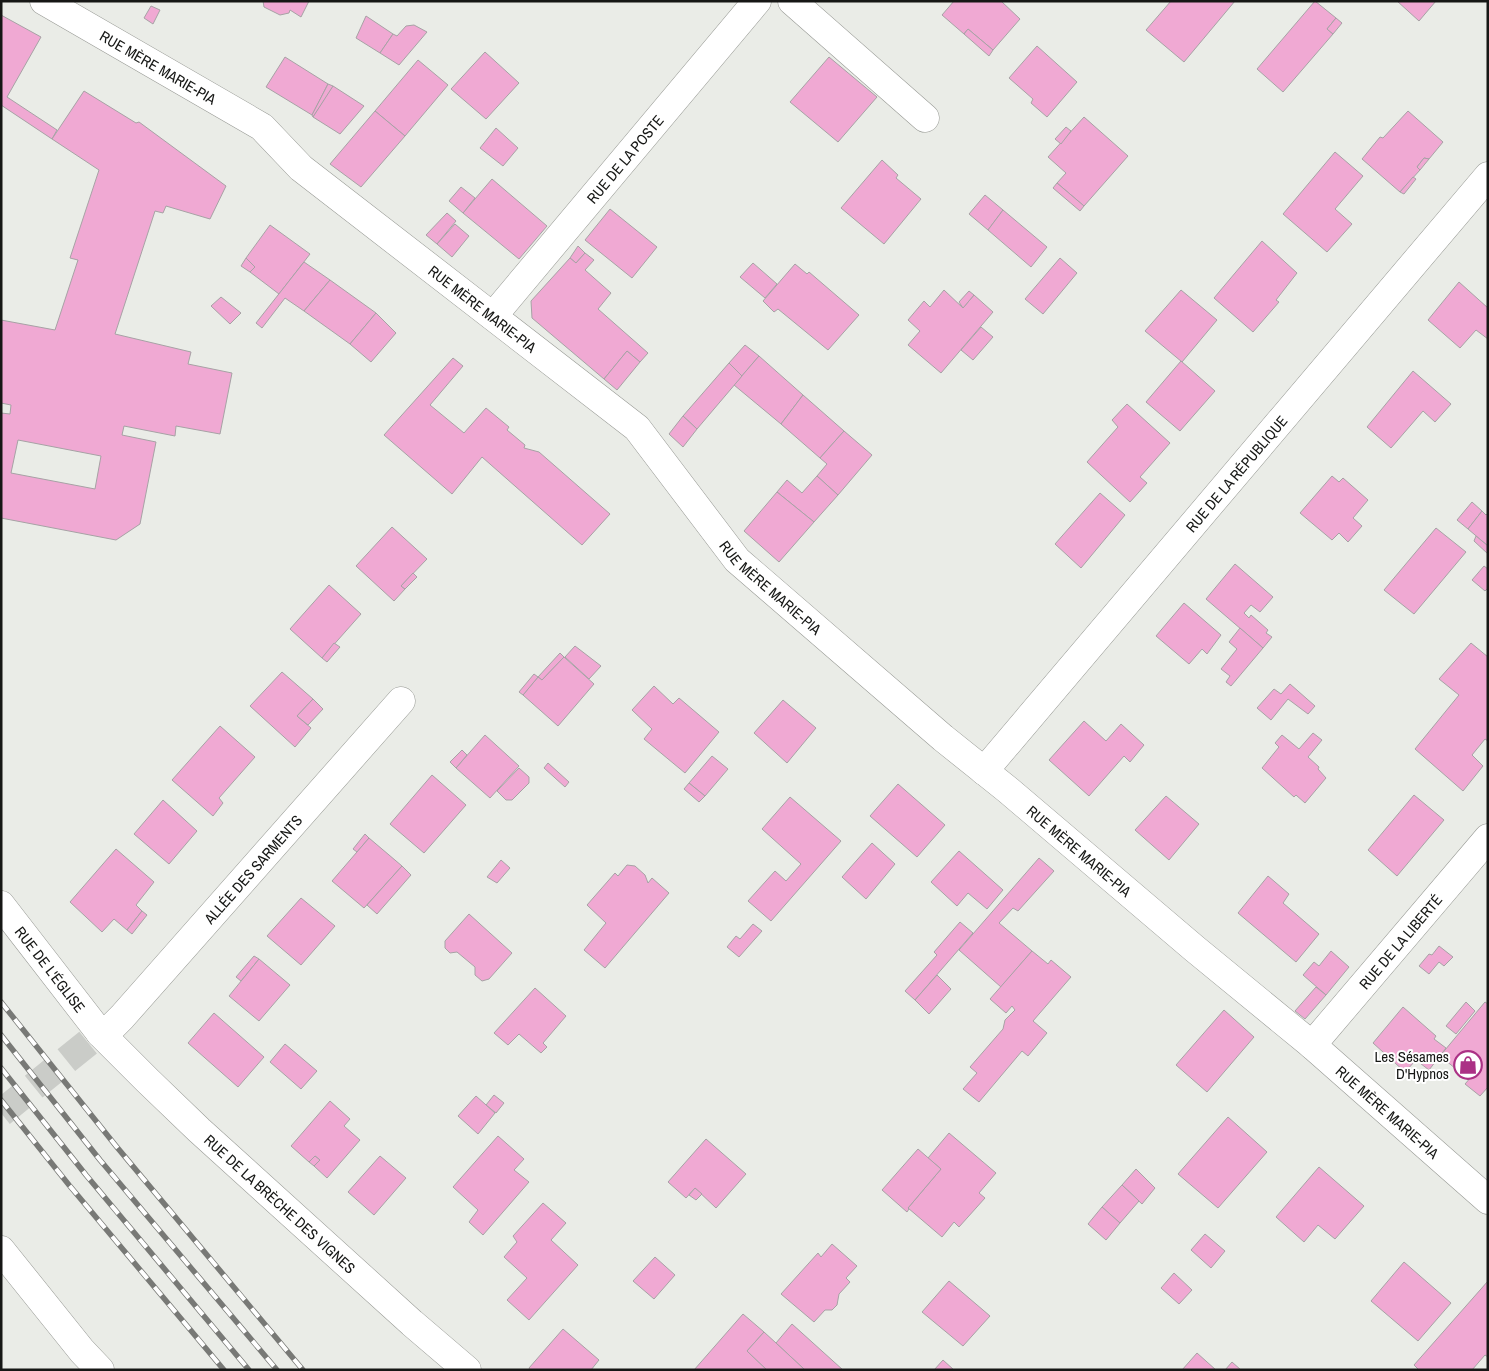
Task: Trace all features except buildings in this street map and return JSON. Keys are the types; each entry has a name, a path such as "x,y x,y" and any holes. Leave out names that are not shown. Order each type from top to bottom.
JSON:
{"street":[{"name":"RUE MÈRE MARIE-PIA","path":"44,1 262,127 301,168 637,428 737,560 936,731 1312,1045 1488,1200"},
{"name":"RUE DE LA POSTE","path":"492,316 757,1"},
{"path":"792,1 925,118"},
{"name":"RUE DE LA RÉPUBLIQUE","path":"984,770 1488,176"},
{"name":"ALLÉE DES SARMENTS","path":"100,1033 122,1017 401,701"},
{"name":"RUE DE LA LIBERTÉ","path":"1312,1045 1488,838"},
{"name":"RUE DE L'ÉGLISE","path":"1,905 100,1033"},
{"name":"RUE DE LA BRÈCHE DES VIGNES","path":"100,1033 199,1130 466,1370"},
{"path":"1,1250 82,1351 100,1370"}],"tunnel":[{"path":"1,1113 100,1033"}],"railway":[{"path":"1,1002 116,1146 303,1370"},
{"path":"1,1035 100,1160 277,1370"},
{"path":"1,1068 86,1175 249,1370"},
{"path":"1,1100 69,1185 224,1370"}],"place":[{"name":"Les Sésames D'Hypnos","path":"1468,1065"}]}
